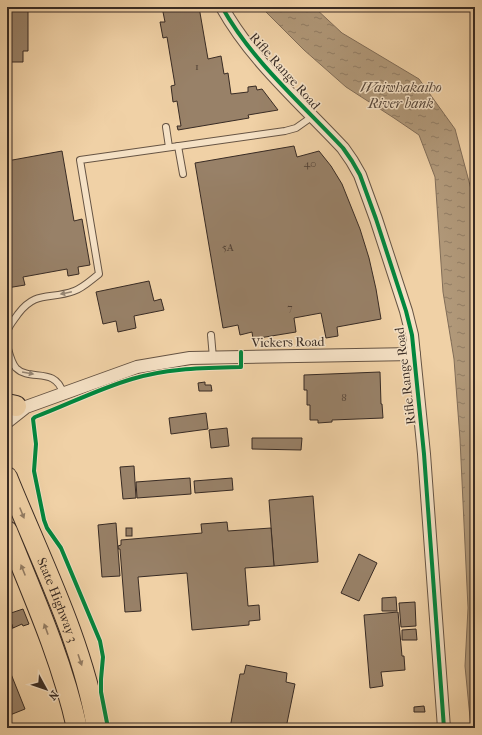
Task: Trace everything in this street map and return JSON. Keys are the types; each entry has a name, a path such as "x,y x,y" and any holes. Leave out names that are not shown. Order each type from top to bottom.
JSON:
{"highway":[{"name":"State Highway 3","path":"7,477 71,633 82,665 97,728"},
{"name":"State Highway 3","path":"7,531 38,606 64,678 77,728"}],"street":[{"name":"Rifle Range Road","path":"222,7 244,42 258,59 343,148 352,161 360,175 376,219 406,311 412,335 424,454 444,728"},
{"name":"Vickers Road","path":"13,409 64,393 137,367 190,358 414,354"}],"lane":[{"path":"7,332 9,326 22,308 33,299 72,292 99,274 80,160 291,129 303,124 313,116"},
{"path":"166,127 169,147"},
{"path":"178,146 183,174"},
{"path":"211,335 213,358"},
{"path":"7,345 15,367 26,373 46,376 58,382 64,393"}],"water":[{"name":"Waiwhakaiho River bank","path":"263,7 314,7 342,33 419,79 455,129 475,204 475,728 471,728 465,666 468,608 460,439 454,359 443,292 435,177 419,135 346,87 304,50 266,12"}],"building":[{"path":"7,7 28,7 28,51 23,51 23,62 7,62"},
{"path":"162,7 199,7 208,59 221,56 224,74 228,73 231,94 248,92 248,87 256,86 257,90 262,89 278,110 248,115 249,118 178,130 177,126 181,126 177,101 173,102 171,86 175,85 167,37 163,38 160,22 165,22"},
{"path":"294,146 297,157 319,151 331,166 342,184 360,229 369,258 381,319 337,327 338,336 326,338 321,313 294,318 296,332 253,339 252,332 240,335 238,325 223,328 195,163"},
{"path":"62,151 74,221 82,219 90,265 78,267 79,274 68,276 67,269 23,277 25,285 7,288 7,161"},
{"path":"149,281 154,301 161,299 164,310 134,316 136,328 118,332 116,321 103,324 96,292"},
{"path":"380,372 383,418 332,420 332,422 318,423 318,420 310,420 310,405 307,405 307,390 304,390 304,375"},
{"path":"205,382 205,385 211,385 212,391 199,391 198,383"},
{"path":"206,413 208,429 171,434 169,418"},
{"path":"227,428 229,446 211,448 209,430"},
{"path":"252,438 302,438 301,450 252,449"},
{"path":"134,466 136,498 123,499 120,467"},
{"path":"190,478 191,494 137,498 136,482"},
{"path":"232,478 233,490 195,493 194,481"},
{"path":"313,496 318,562 274,566 269,500"},
{"path":"227,522 228,531 271,528 274,566 245,568 248,606 259,605 260,620 249,621 249,625 192,630 187,573 138,577 141,611 125,612 120,549 118,549 118,546 121,545 121,540 202,533 201,524"},
{"path":"116,523 120,576 102,577 98,525"},
{"path":"126,528 132,528 132,536 126,536"},
{"path":"359,554 377,563 359,601 341,593"},
{"path":"396,597 397,611 382,611 382,598"},
{"path":"415,602 416,626 401,627 399,603"},
{"path":"23,609 29,624 23,626 22,624 13,628 8,614"},
{"path":"398,612 402,656 404,656 405,670 381,672 383,686 370,688 364,615"},
{"path":"7,616 9,616 13,628 7,630"},
{"path":"416,629 417,640 402,640 402,630"},
{"path":"7,664 25,709 10,715 9,712 7,712"},
{"path":"246,665 287,673 286,682 295,684 286,728 230,728 240,674 244,674"},
{"path":"424,706 425,712 414,712 414,707"}],"cycle path":[{"path":"222,7 234,27 262,63 343,148 352,161 360,175 376,219 406,311 412,335 424,454 444,728"},
{"path":"108,728 101,692 103,657 100,641 61,548 47,528 44,520 34,471 36,444 33,419 107,387 145,375 186,369 241,367 241,352"}]}
